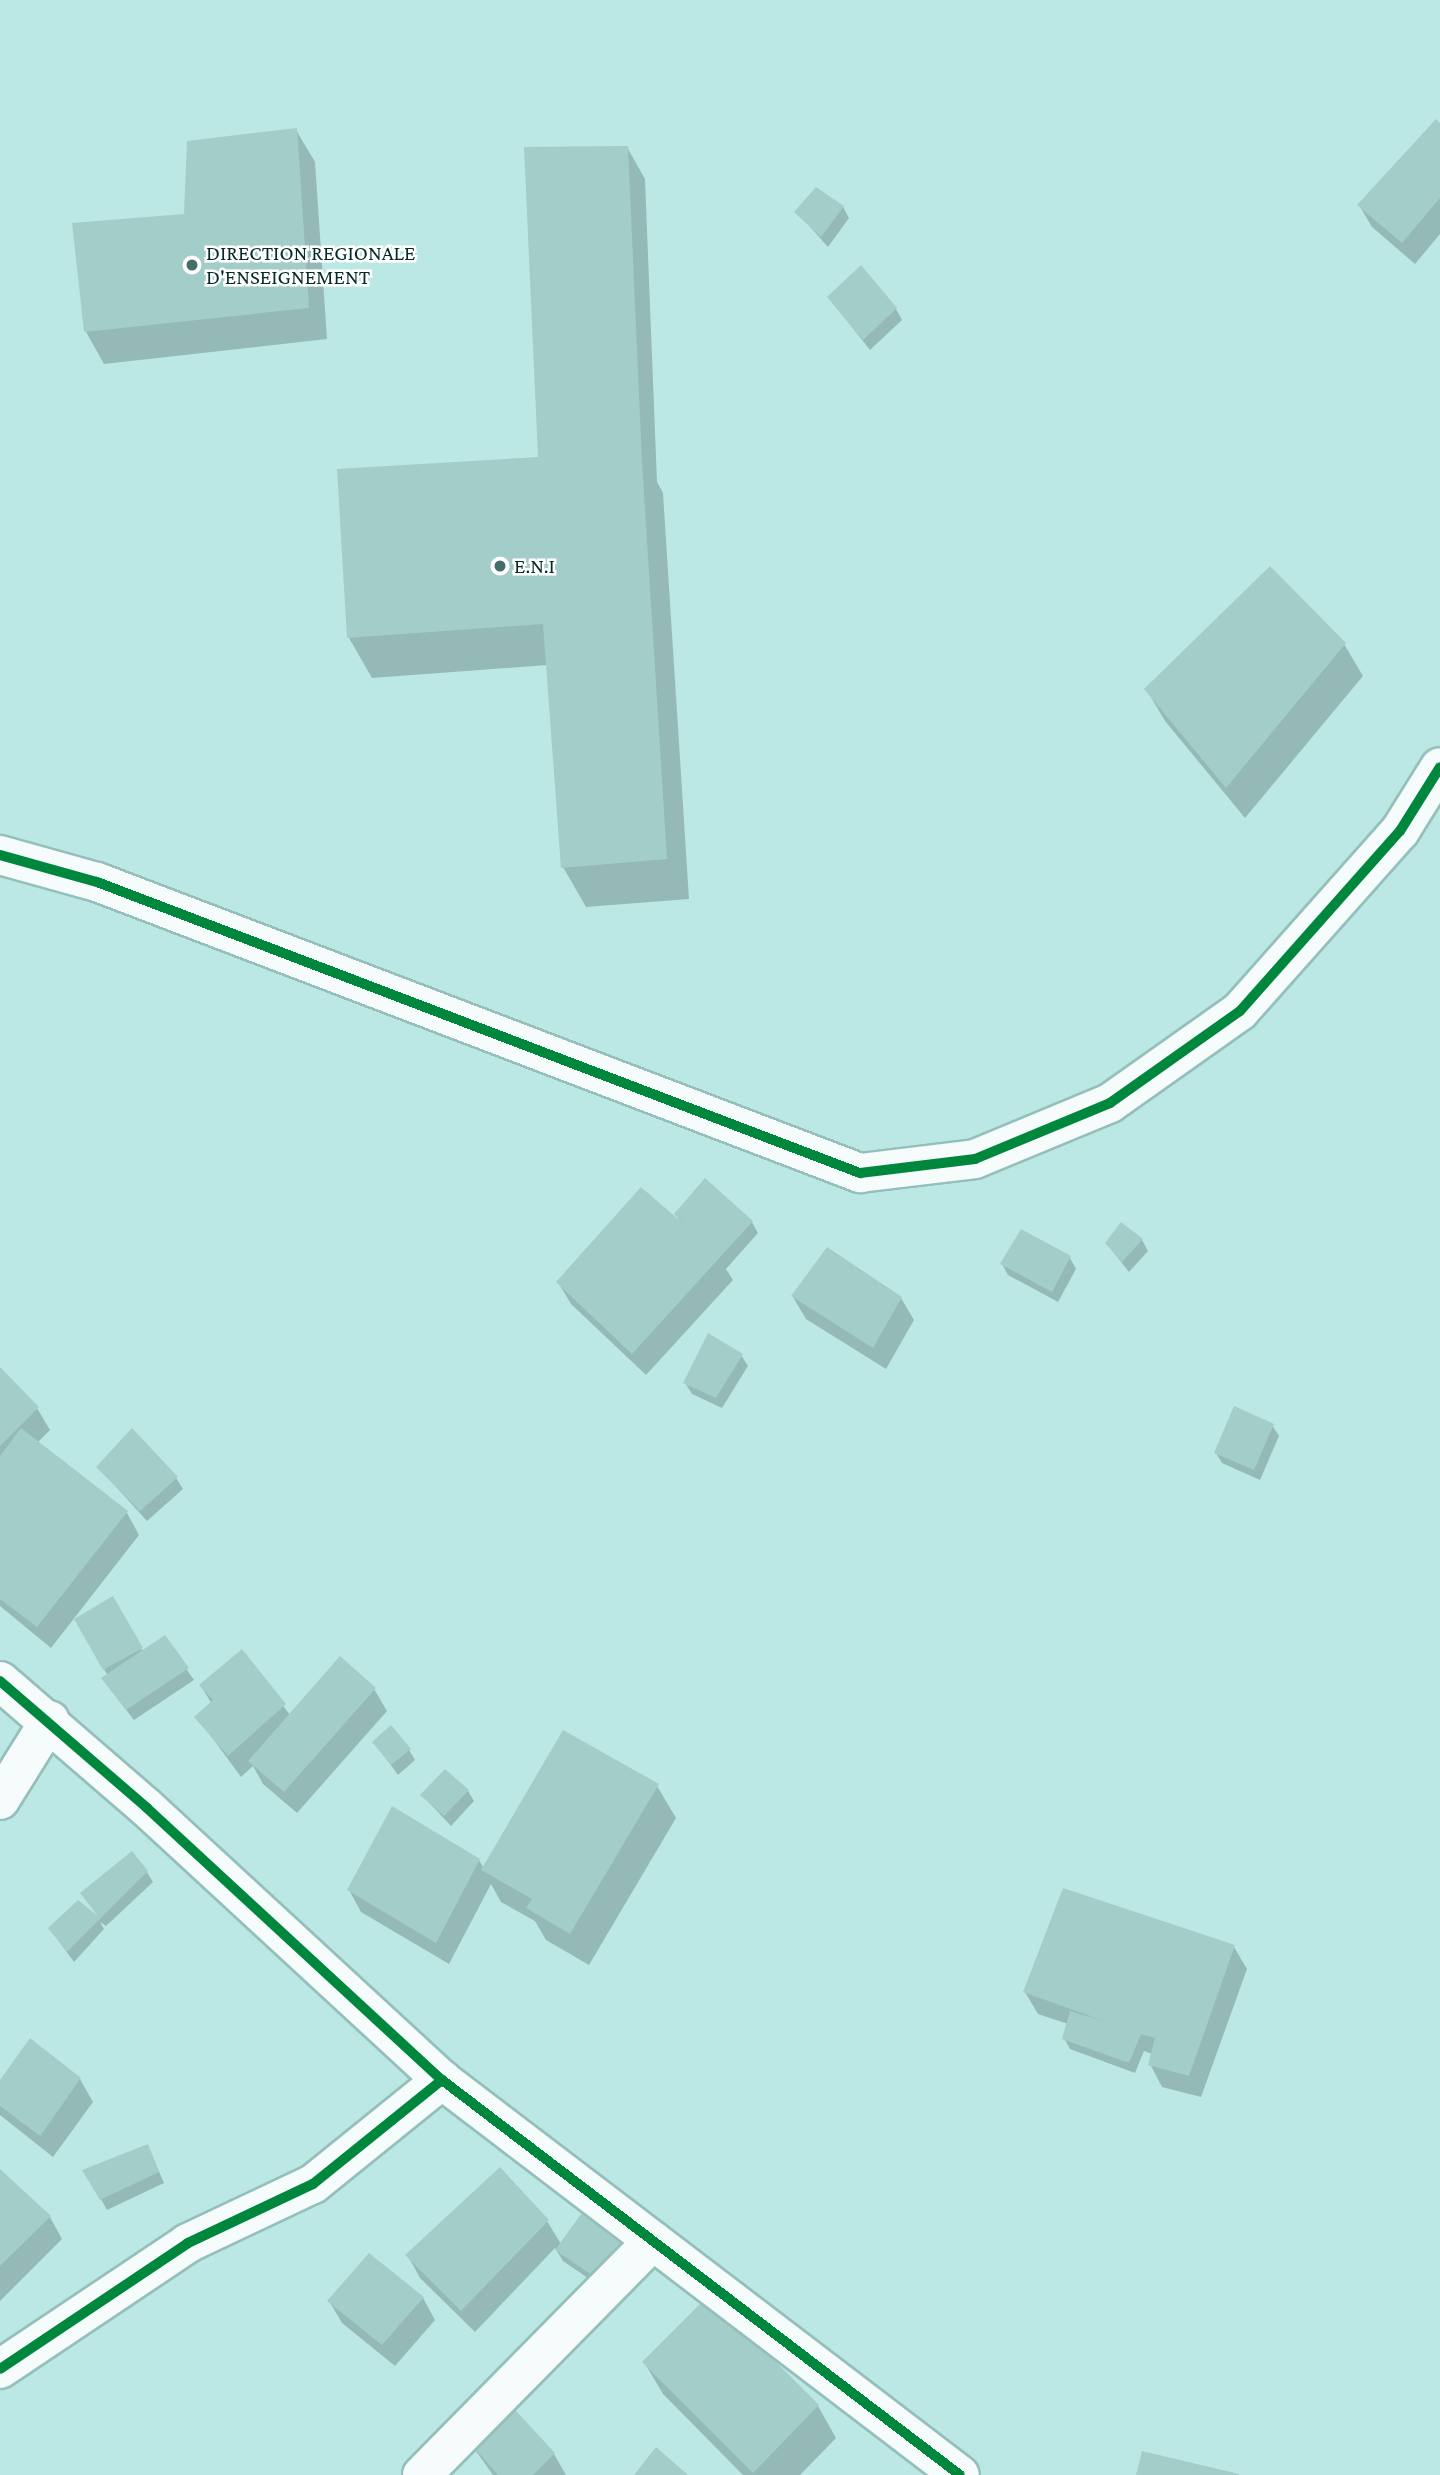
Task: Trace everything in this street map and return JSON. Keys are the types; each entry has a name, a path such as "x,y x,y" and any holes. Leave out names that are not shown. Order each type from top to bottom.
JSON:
{"street":[{"path":"0,855 97,882 860,1173 975,1160 1110,1103 1240,1011 1400,831 1440,767"},
{"path":"0,1681 50,1720 442,2080 960,2475"},
{"path":"0,1800 50,1720"},
{"path":"0,2369 188,2242 313,2184 442,2080"},
{"path":"422,2475 653,2241"}],"building":[{"path":"1436,119 1440,123 1440,198 1402,243 1357,205"},
{"name":"DIRECTION REGIONALE D'ENSEIGNEMENT","path":"297,128 309,308 84,332 72,223 184,214 187,141"},
{"name":"E.N.I","path":"628,146 642,462 667,859 561,868 543,624 347,638 337,469 538,457 524,147"},
{"path":"816,187 844,206 821,237 794,212"},
{"path":"861,265 897,308 863,340 827,297"},
{"path":"1270,566 1346,643 1226,788 1144,689"},
{"path":"705,1178 753,1221 632,1354 556,1282 641,1187 685,1225 674,1214"},
{"path":"1121,1222 1143,1239 1122,1262 1105,1243"},
{"path":"1021,1229 1071,1256 1052,1292 1000,1264"},
{"path":"827,1247 902,1297 873,1348 791,1296"},
{"path":"708,1333 743,1354 716,1398 683,1383"},
{"path":"0,1367 39,1407 0,1446"},
{"path":"1234,1406 1274,1424 1254,1470 1214,1453"},
{"path":"21,1428 128,1511 37,1627 0,1599 0,1456"},
{"path":"132,1428 178,1477 140,1511 96,1467"},
{"path":"113,1596 143,1648 103,1670 74,1619"},
{"path":"165,1635 189,1668 126,1710 101,1678"},
{"path":"242,1649 286,1704 228,1756 194,1717 213,1700 199,1685"},
{"path":"340,1656 376,1688 284,1792 248,1761"},
{"path":"391,1725 411,1749 391,1765 372,1742"},
{"path":"563,1730 659,1784 570,1934 526,1908 532,1899 481,1870"},
{"path":"445,1769 469,1790 444,1816 420,1795"},
{"path":"392,1806 480,1859 436,1943 347,1890"},
{"path":"132,1851 148,1871 67,1952 48,1928 78,1900 99,1917 80,1893"},
{"path":"1063,1888 1235,1945 1189,2076 1148,2065 1155,2038 1141,2034 1129,2063 1062,2039 1070,2011 1104,2021 1023,1992"},
{"path":"30,2038 81,2078 40,2136 0,2106 0,2080"},
{"path":"148,2144 159,2172 100,2200 82,2170"},
{"path":"500,2167 549,2220 461,2311 405,2255"},
{"path":"0,2169 51,2216 0,2266"},
{"path":"584,2210 625,2240 592,2275 555,2250"},
{"path":"369,2253 424,2297 382,2345 327,2301"},
{"path":"709,2295 819,2405 753,2473 642,2362"},
{"path":"506,2400 555,2453 533,2475 498,2475 464,2436"},
{"path":"656,2447 688,2475 634,2475"},
{"path":"1142,2451 1239,2474 1239,2475 1136,2475"}],"cycle path":[{"path":"0,855 97,882 860,1173 975,1159 1110,1103 1240,1011 1400,831 1440,767"},
{"path":"0,1681 147,1808 442,2080 960,2475"},
{"path":"0,2369 188,2243 313,2184 442,2080"}],"place":[{"name":"DIRECTION REGIONALE D'ENSEIGNEMENT","path":"192,265"},
{"name":"E.N.I","path":"500,566"}]}
